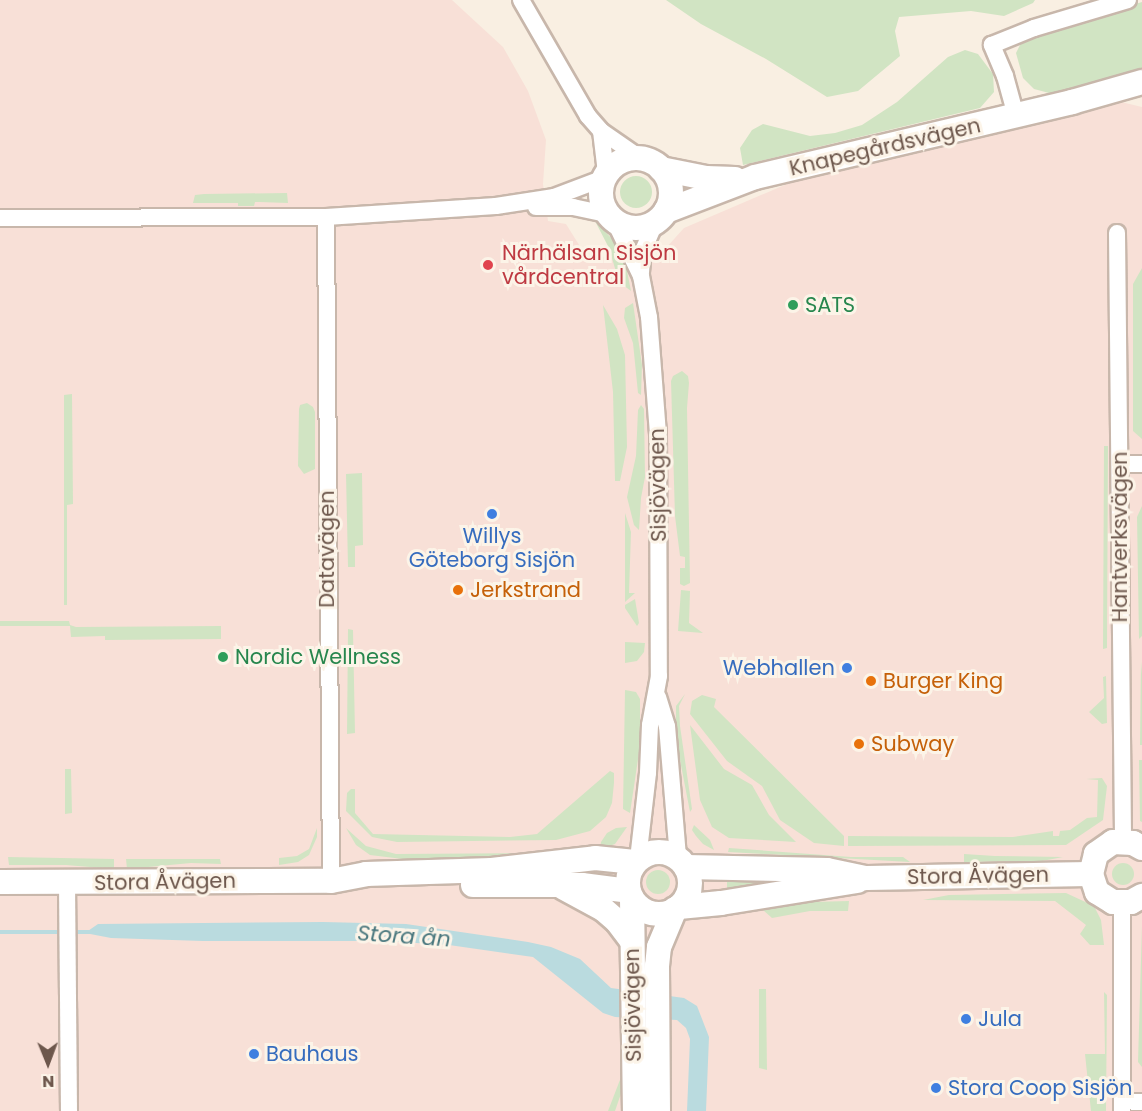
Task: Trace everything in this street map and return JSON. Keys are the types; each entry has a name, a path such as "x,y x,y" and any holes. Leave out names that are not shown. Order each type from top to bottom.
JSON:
{"street":[{"path":"521,0 572,90 602,131 640,158 651,161 661,169"},
{"path":"1016,116 1005,76 992,45 1034,28 1128,0"},
{"name":"Knapegårdsvägen","path":"661,216 755,177 1016,116 1142,82"},
{"name":"Sisjövägen","path":"602,131 605,176 600,194 641,276"},
{"path":"496,206 554,197 605,176 623,160 640,158"},
{"name":"Sisjövägen","path":"636,861 648,773 650,725 657,696 658,435 654,353 641,276 643,251 670,199 670,186 661,169"},
{"name":"Knapegårdsvägen","path":"661,169 706,178 755,177"},
{"path":"0,218 326,217 496,206 573,207 639,228 661,216"},
{"name":"Datavägen","path":"326,217 331,880"},
{"name":"Hantverksvägen","path":"1117,233 1120,464 1132,844"},
{"path":"1120,464 1142,464"},
{"name":"Sisjövägen","path":"657,696 667,726 682,862"},
{"path":"1132,844 1103,847 1092,864 1090,874 1092,883 1104,898 1132,900 1122,1106 1142,1101"},
{"name":"Stora Åvägen","path":"0,882 331,880 366,874 492,870 595,858 636,861 657,852 682,862 827,870 865,878 1090,874"},
{"path":"630,895 629,873 636,861"},
{"path":"677,908 690,888 682,862"},
{"name":"Stora Åvägen","path":"331,880 363,886 560,885 630,895 642,909 655,914 677,908 840,885 865,878"},
{"path":"67,883 69,1111"},
{"name":"Stora Åvägen","path":"560,885 603,909 617,921 632,941"},
{"name":"Sisjövägen","path":"630,895 632,941 645,990 645,1027 635,1111"},
{"name":"Sisjövägen","path":"645,990 659,947 677,908"},
{"name":"Sisjövägen","path":"645,1027 658,1111"}],"shaded area":[{"path":"0,0 452,0 503,47 528,91 546,140 543,184 548,221 566,224 586,256 656,259 684,228 822,169 1117,101 1142,107 1142,1111 0,1111"}],"green space":[{"path":"666,0 1035,0 1004,16 971,11 899,17 895,31 900,56 858,91 827,97 766,59 701,24"},
{"path":"1142,2 1142,70 1053,94 1034,89 1023,78 1016,53 1022,41 1027,37"},
{"path":"965,50 978,54 993,74 994,92 980,108 743,165 740,148 752,130 763,124 810,136 835,133 862,125 897,102 948,57"},
{"path":"636,176 648,180 652,192 648,204 636,208 624,204 620,192 624,180"},
{"path":"287,193 288,203 255,202 254,206 238,206 238,203 193,203 195,195 204,194"},
{"path":"595,221 617,244 625,261 631,291 619,282 609,248"},
{"path":"1142,268 1142,439 1133,431 1133,284"},
{"path":"633,303 642,365 641,395 638,393 633,343 624,318 625,308"},
{"path":"603,305 617,329 625,355 627,447 620,481 615,481 613,392"},
{"path":"682,371 688,376 689,383 687,408 690,583 684,586 680,584 680,568 685,568 685,557 680,556 675,516 671,381 673,376"},
{"path":"72,394 73,504 67,505 67,605 64,605 64,395"},
{"path":"307,403 313,407 315,412 315,469 304,474 298,466 299,409 300,405"},
{"path":"641,405 644,409 645,477 639,530 634,525 627,497 636,456 638,410"},
{"path":"1104,446 1108,446 1107,648 1103,649"},
{"path":"362,473 363,545 355,546 355,567 348,567 346,474"},
{"path":"1142,506 1142,636 1139,639 1137,517"},
{"path":"625,513 631,532 629,593 635,593 625,602"},
{"path":"681,590 690,591 689,623 703,633 678,631"},
{"path":"635,599 639,623 637,626 625,608 625,605"},
{"path":"0,621 69,621 70,625 76,627 221,626 221,639 105,640 105,636 71,637 70,626 0,626"},
{"path":"348,629 353,630 355,733 347,734"},
{"path":"625,642 645,643 644,652 637,661 625,663"},
{"path":"1141,661 1142,745 1140,745"},
{"path":"1106,676 1107,723 1102,724 1089,712 1104,698 1103,677"},
{"path":"625,690 636,692 640,699 640,746 630,813 623,809"},
{"path":"685,694 679,706 692,809 690,812 676,739 676,706"},
{"path":"702,695 716,699 714,707 844,836 844,846 814,843 780,820 762,786 727,761 690,714 692,701"},
{"path":"690,725 724,769 752,785 769,815 796,842 729,838 712,827 700,800"},
{"path":"1139,760 1142,760 1142,822 1140,821"},
{"path":"65,769 71,769 72,813 65,814"},
{"path":"610,771 614,773 614,783 612,803 606,817 590,831 556,840 397,842 372,837 346,811 347,793 355,789 355,813 373,834 510,837 537,834"},
{"path":"1102,778 1107,786 1103,820 1066,845 848,846 848,836 1013,837 1053,831 1053,836 1059,836 1060,831 1070,830 1087,818 1097,817 1098,780 1086,779"},
{"path":"694,825 710,840 714,850 703,844 696,836 692,830"},
{"path":"627,827 615,844 600,849 601,842 607,833 616,828"},
{"path":"317,828 317,837 309,855 298,862 279,865 279,858 297,856 309,849"},
{"path":"346,828 366,846 396,854 538,853 585,847 576,855 419,861 370,855 356,845"},
{"path":"729,848 851,857 903,857 910,862 728,852"},
{"path":"964,854 1063,857 1042,861 964,862"},
{"path":"8,857 114,859 114,869 66,865 9,865"},
{"path":"126,859 220,859 221,864 191,863 127,869"},
{"path":"1119,863 1127,863 1134,870 1134,878 1127,885 1119,885 1112,878 1112,870"},
{"path":"658,870 663,871 669,877 669,887 663,893 658,894 653,893 647,887 646,882 647,877 653,871"},
{"path":"727,878 803,879 727,897"},
{"path":"1066,893 1094,906 1101,920 1104,945 1090,945 1080,934 1086,925 1055,901 923,900 949,895"},
{"path":"849,901 848,911 810,911 772,918 763,910 811,902"},
{"path":"1142,925 1142,1067 1138,1062"},
{"path":"759,989 766,989 767,1070 759,1068"},
{"path":"1104,992 1107,995 1106,1111 1091,1111 1085,1054 1105,1054"},
{"path":"623,1072 624,1085 615,1111 608,1111"}],"water":[{"path":"323,922 406,924 528,942 551,947 580,959 611,988 684,998 697,1006 709,1037 706,1111 687,1111 690,1039 686,1028 677,1020 615,1017 603,1013 533,957 449,945 384,941 203,941 111,938 85,933 98,924"}],"waterway":[{"name":"Stora ån","path":"0,932 63,932"},
{"name":"Stora ån","path":"72,932 90,932"}],"place":[{"name":"Närhälsan Sisjön vårdcentral","path":"488,265"},
{"name":"SATS","path":"793,305"},
{"name":"Willys Göteborg Sisjön","path":"492,514"},
{"name":"Jerkstrand","path":"458,590"},
{"name":"Nordic Wellness","path":"223,657"},
{"name":"Webhallen","path":"847,668"},
{"name":"Burger King","path":"871,681"},
{"name":"Subway","path":"859,744"},
{"name":"Jula","path":"966,1019"},
{"name":"Bauhaus","path":"254,1054"},
{"name":"Stora Coop Sisjön","path":"936,1088"}]}
